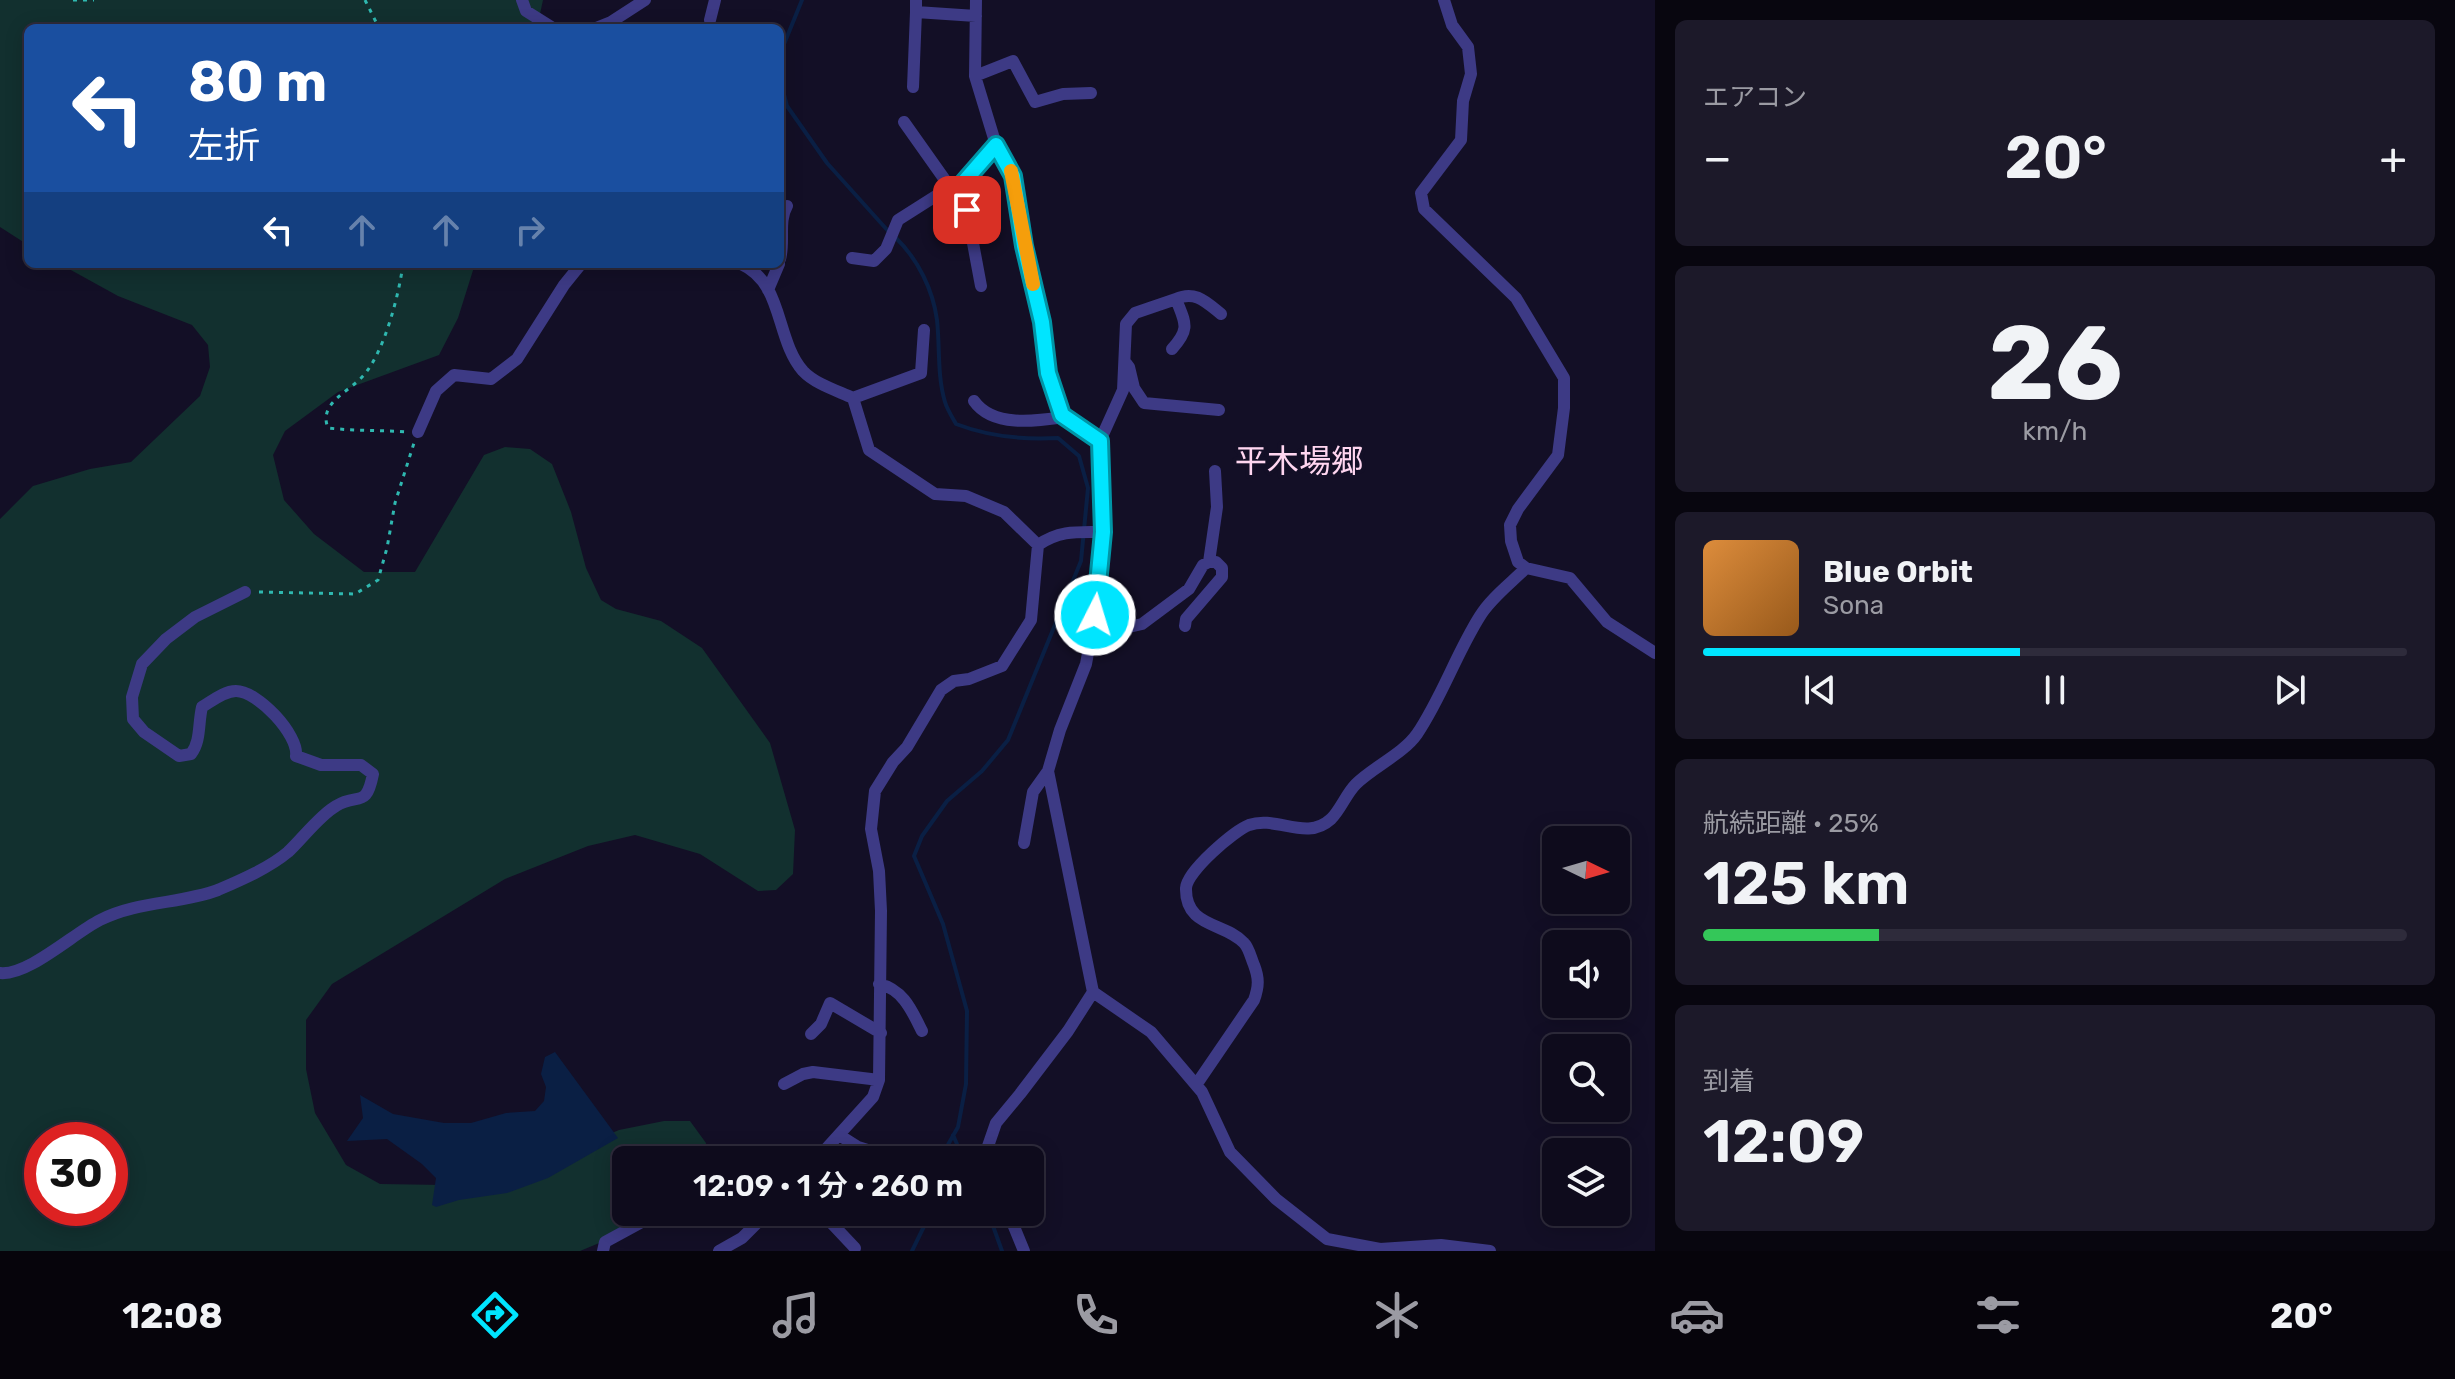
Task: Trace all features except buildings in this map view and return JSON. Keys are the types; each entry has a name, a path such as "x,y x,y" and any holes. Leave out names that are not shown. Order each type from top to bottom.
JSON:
{"street":[{"path":"522,0 526,11 547,24"},
{"path":"606,24 645,0"},
{"path":"710,20 715,0"},
{"path":"976,0 975,76 996,145 1013,176 1024,246 1042,322 1048,373 1062,415 1100,441"},
{"path":"1444,0 1452,25 1468,47 1471,74 1463,101 1461,140 1421,193 1424,209 1516,298 1564,378 1558,455 1518,509 1510,525 1511,541 1518,562 1526,568 1570,578 1607,622 1655,653"},
{"path":"913,87 916,6 976,16"},
{"path":"975,76 1013,61 1035,102 1063,94 1091,93"},
{"path":"904,122 956,186 981,286"},
{"path":"852,258 874,261 888,244 898,220 956,186 996,145"},
{"path":"784,214 787,206"},
{"path":"418,432 436,391 454,375 491,379 517,359 578,268"},
{"path":"751,268 765,282 803,372 853,398 869,450 935,494 966,496 1004,512 1038,545"},
{"path":"768,290 777,268"},
{"path":"1024,843 1033,792 1048,771 1060,730 1086,664 1094,620 1100,441 1123,390 1126,324 1135,313 1187,294 1194,295 1221,314"},
{"path":"1172,349 1183,336 1186,326 1176,299"},
{"path":"853,398 921,373 924,330"},
{"path":"1124,361 1129,367 1134,388 1144,403 1219,410"},
{"path":"974,401 991,415 1006,418 1031,422 1065,417"},
{"path":"1209,562 1217,507 1215,471"},
{"path":"829,1146 873,1097 879,1080 879,871 871,829 875,791 893,762 907,747 941,690 954,681 969,679 1002,666 1031,620 1038,545 1052,535 1098,532"},
{"path":"1094,620 1129,627 1142,624 1189,589 1203,565 1216,562 1222,568 1222,577 1186,619 1185,626"},
{"path":"1196,1085 1254,1000 1259,986 1246,944 1232,934 1199,920 1190,905 1186,887 1192,874 1208,855 1249,825 1268,823 1302,830 1318,827 1331,819 1355,785 1415,738 1481,613 1526,568"},
{"path":"0,973 8,974 29,966 102,919 133,907 216,891 259,870 285,854 336,805 363,798 370,791 373,774 361,765 321,765 296,756 298,747 278,717 249,694 235,690 202,707 198,744 191,754 179,756 144,732 133,719 132,697 142,664 166,639 195,617 245,592"},
{"path":"1048,771 1093,992 1151,1032 1202,1092 1230,1152 1276,1199 1327,1239 1380,1249 1441,1245 1490,1251"},
{"path":"879,984 891,986 907,1003 922,1031"},
{"path":"988,1146 996,1123 1068,1031 1093,992"},
{"path":"811,1034 821,1024 830,1003 881,1033"},
{"path":"784,1084 813,1072 879,1080"},
{"path":"839,1135 856,1146"},
{"path":"603,1251 605,1242 634,1226"},
{"path":"719,1251 742,1238 754,1226"},
{"path":"834,1226 855,1248"},
{"path":"1014,1226 1024,1251"}],"path":[{"path":"73,0 94,0"},
{"path":"365,0 377,24"},
{"path":"245,592 355,594 378,580 395,503 418,432 360,432 328,428 325,419 327,408 364,376 377,357 400,287 402,268"}],"green space":[{"path":"0,0 543,0 538,24 24,24 24,242 0,227"},
{"path":"67,268 474,268 458,318 439,355 338,392 285,431 273,455 284,500 314,534 364,572 415,572 484,455 505,447 530,449 552,464 571,512 586,568 601,600 616,609 661,621 702,648 770,743 795,830 793,874 776,890 758,891 700,854 635,835 588,846 505,879 332,984 306,1020 306,1069 315,1113 346,1165 380,1184 444,1185 571,1151 619,1130 664,1121 690,1121 706,1146 612,1146 612,1226 634,1226 628,1231 580,1251 0,1251 0,519 33,486 90,469 131,462 200,396 210,367 208,345 192,325 118,296"}],"water":[{"path":"555,1052 618,1138 548,1178 507,1193 459,1200 436,1207 432,1205 436,1178 422,1164 387,1139 347,1141 363,1118 360,1095 393,1114 444,1123 471,1123 506,1113 535,1111 544,1101 546,1087 541,1074 545,1057"}],"waterway":[{"path":"784,44 802,0"},
{"path":"784,94 787,106 827,163 889,232"},
{"path":"895,237 917,265 932,297 937,320 942,392 956,424 1006,437 1058,438 1079,456 1088,488 1081,561 1008,740 982,771 947,801 922,836 914,856 943,924 967,1011 966,1084 958,1127 947,1146"},
{"path":"953,1135 958,1146"},
{"path":"912,1251 924,1226"},
{"path":"993,1226 1002,1251"}],"slow traffic":[{"path":"1011,171 1033,284"}],"district":[{"name":"平木場郷","path":"1299,461"}],"route":[{"path":"967,210 962,184 996,145 1013,176 1024,246 1042,322 1048,373 1062,415 1100,441 1103,532 1095,615"}]}
